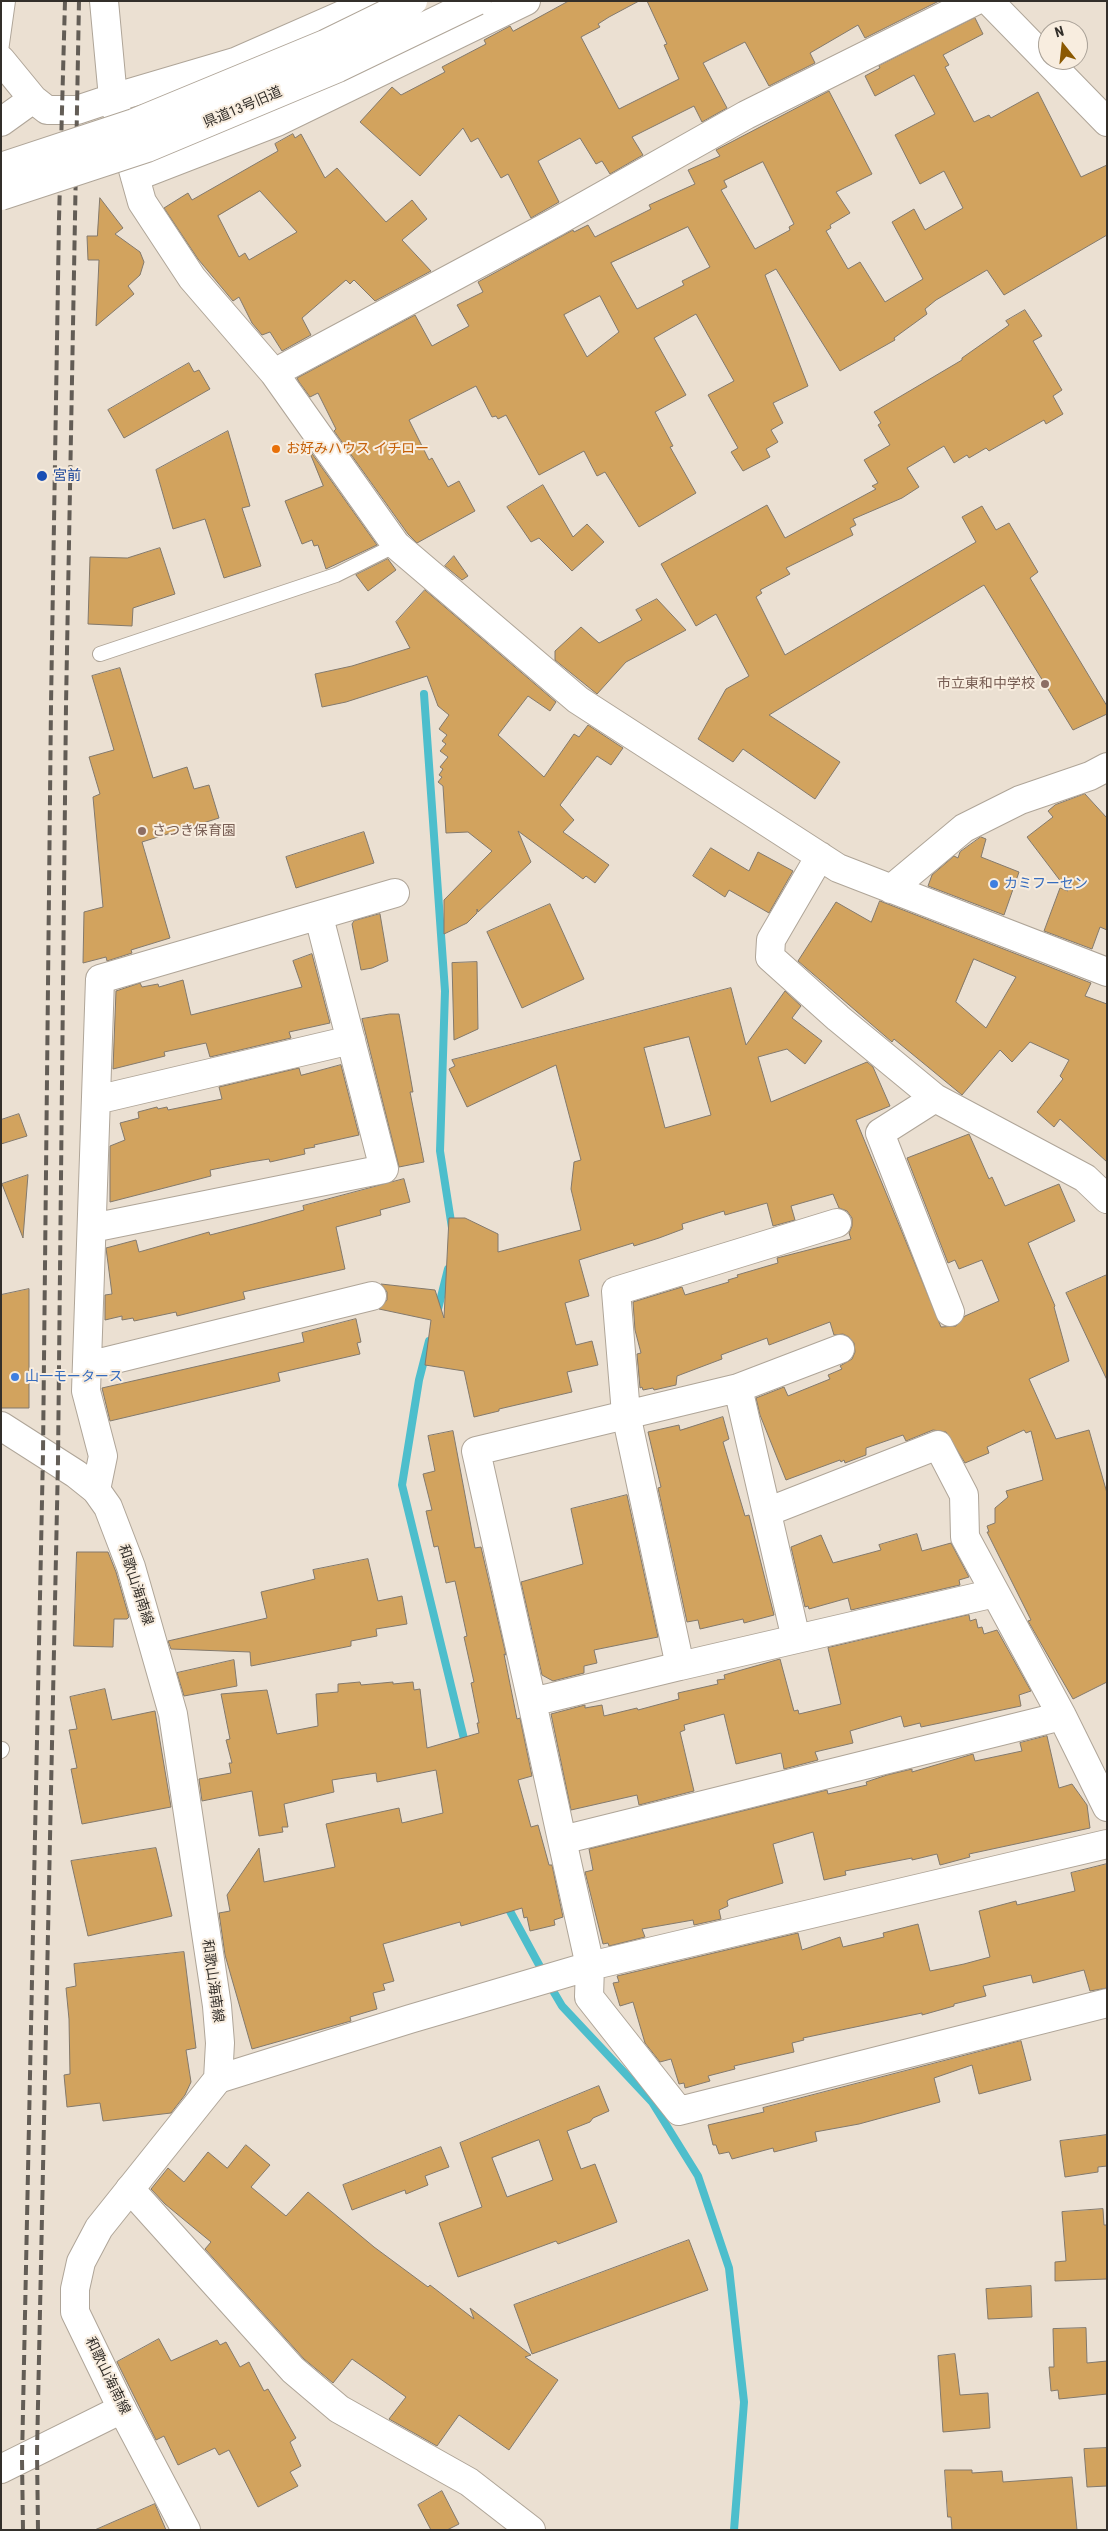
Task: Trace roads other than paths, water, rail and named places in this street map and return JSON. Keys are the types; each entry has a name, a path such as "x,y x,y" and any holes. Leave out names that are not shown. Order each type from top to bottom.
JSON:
{"street":[{"path":"104,1 113,98 142,202 192,278 274,373 396,545 578,700 838,868 1107,972"},
{"path":"1,60 33,99 47,110 77,110 235,62 374,1"},
{"name":"県道13号旧道","path":"1,167 134,123 326,44 413,1"},
{"name":"県道13号旧道","path":"1,196 147,148 338,68 477,1"},
{"path":"135,176 277,122 526,1"},
{"path":"274,373 556,222 746,115 975,1"},
{"path":"988,1 1107,122"},
{"path":"1,122 33,99"},
{"path":"891,889 964,828 1020,800 1090,776 1107,767"},
{"path":"820,856 771,940 770,957 838,1018 935,1098 1086,1178 1107,1198"},
{"path":"96,1490 103,1456 86,1391 100,979 395,893"},
{"path":"92,1228 384,1169 318,917"},
{"path":"96,1100 351,1040"},
{"path":"935,1098 880,1133 950,1312"},
{"path":"680,1666 626,1414 616,1291 838,1223"},
{"path":"87,1366 372,1296"},
{"path":"840,1349 738,1388 476,1451 590,1966 590,1997 679,2111 1107,2002"},
{"path":"738,1388 796,1639"},
{"name":"和歌山海南線","path":"1,1426 76,1474 96,1490 108,1507 131,1567 173,1714 216,2006 220,2043 218,2079 99,2228 81,2262 75,2289 75,2312 122,2409 186,2530"},
{"path":"767,1512 938,1445 964,1495 966,1536 1062,1716 1107,1807"},
{"path":"532,1702 995,1593"},
{"path":"562,1840 1062,1716"},
{"path":"218,2079 410,2019 590,1966 1107,1844"},
{"path":"130,2189 293,2370 339,2409 469,2482 531,2530"},
{"path":"1,2469 122,2409"}],"lane":[{"path":"1,51 8,1"},
{"path":"100,654 336,575 396,545"}],"waterway":[{"path":"424,694 445,991 440,1151 452,1228"},
{"path":"437,1313 448,1269"},
{"path":"429,1341 419,1380 402,1485 466,1747"},
{"path":"505,1902 544,1974"},
{"path":"549,1984 562,2006 652,2102 698,2176 729,2268 744,2402 734,2530"}],"railway":[{"path":"23,2530 22,2459 43,1453 51,705 59,219 65,1"},
{"path":"38,2530 37,2452 58,1461 66,705 79,1"}],"place":[{"name":"お好みハウス イチロー","path":"276,449"},
{"name":"宮前","path":"42,476"},
{"name":"市立東和中学校","path":"1045,684"},
{"name":"さつき保育園","path":"142,831"},
{"name":"カミフーセン","path":"994,884"},
{"name":"山一モータース","path":"15,1377"}]}
